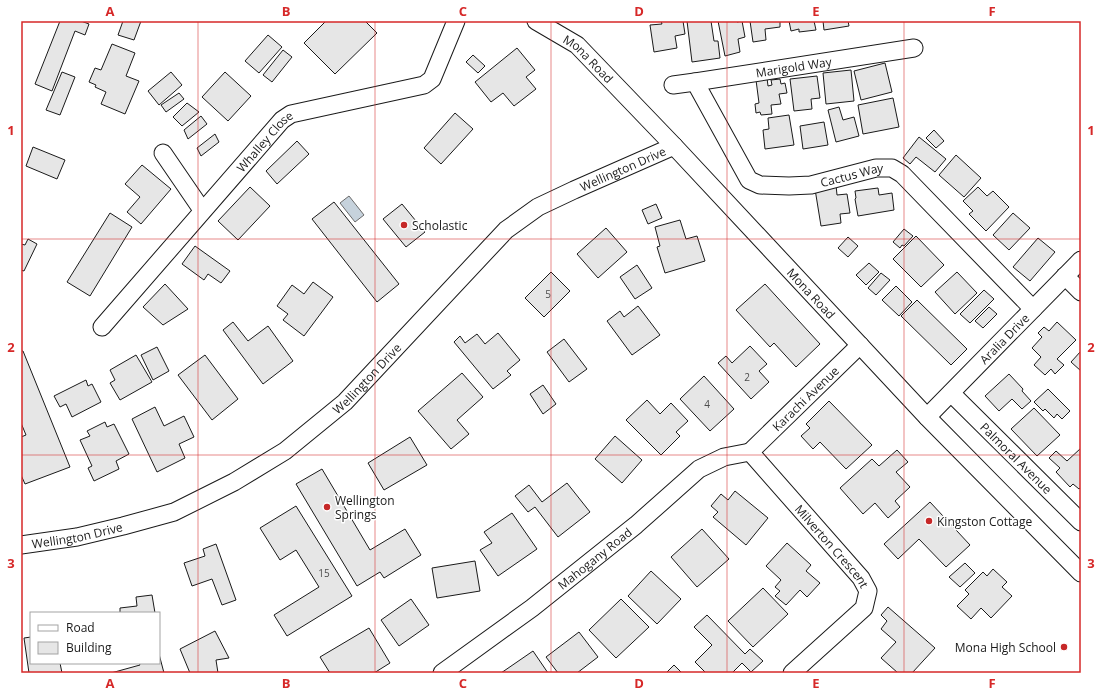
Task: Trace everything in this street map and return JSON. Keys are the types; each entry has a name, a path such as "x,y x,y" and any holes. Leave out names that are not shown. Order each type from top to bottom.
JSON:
{"street":[{"name":"Whalley Close","path":"102,327 202,210 282,120 291,114 424,85 432,79 456,21"},
{"name":"Mona Road","path":"536,21 577,45 674,146 927,417 1081,573"},
{"name":"Marigold Way","path":"673,85 914,48"},
{"name":"Cactus Way","path":"695,82 749,180 760,185 811,185 876,168 892,168 902,174 1033,309"},
{"name":"Wellington Drive","path":"21,545 77,537 174,512 234,482 285,451 345,402 506,230 538,207 674,146"},
{"path":"163,154 202,210"},
{"name":"Aralia Drive","path":"927,417 1081,260"},
{"path":"1065,276 1081,292"},
{"name":"Karachi Avenue","path":"750,452 860,345"},
{"name":"Palmoral Avenue","path":"951,393 1081,522"},
{"name":"Mahogany Road","path":"442,673 532,608 636,525 699,469 724,457 750,452"},
{"name":"Milverton Crescent","path":"750,452 861,578 868,591 864,608 792,673"}],"shaded area":[{"path":"349,196 364,215 355,222 340,203"}],"building":[{"path":"60,21 81,21 89,24 85,35 75,31 52,91 35,84"},
{"path":"123,21 141,21 134,40 118,35"},
{"path":"326,21 365,21 377,33 335,74 304,43"},
{"path":"661,21 683,21 685,34 675,36 677,48 654,52 650,25 662,24"},
{"path":"687,21 711,21 714,41 718,41 720,58 692,62"},
{"path":"718,21 742,21 745,37 738,39 740,52 725,56"},
{"path":"750,21 780,21 780,27 765,29 766,40 753,42"},
{"path":"789,21 814,21 816,30 799,32 799,29 791,31"},
{"path":"823,21 848,21 849,26 824,30"},
{"path":"268,35 282,47 259,73 245,61"},
{"path":"112,44 135,53 126,76 139,81 125,114 101,104 106,92 95,87 96,85 89,82 95,68 101,70"},
{"path":"517,48 535,70 526,77 536,89 514,106 503,93 491,102 475,82"},
{"path":"283,50 292,57 272,82 263,75"},
{"path":"473,55 485,66 478,73 466,62"},
{"path":"885,63 892,92 861,100 854,71"},
{"path":"851,70 854,101 826,104 823,73"},
{"path":"62,72 75,77 60,115 46,110"},
{"path":"171,72 182,85 159,105 148,91"},
{"path":"225,72 251,96 228,121 202,97"},
{"path":"817,76 820,98 811,99 812,109 794,111 790,79"},
{"path":"767,78 768,86 772,85 771,80 780,79 781,84 785,83 787,93 779,94 781,104 771,105 772,114 761,115 760,112 756,113 755,104 759,103 756,80"},
{"path":"179,93 184,99 166,112 161,105"},
{"path":"893,98 899,127 863,134 858,105"},
{"path":"187,103 199,112 182,126 173,117"},
{"path":"839,107 843,120 854,117 859,136 836,142 828,110"},
{"path":"455,113 473,129 441,164 424,148"},
{"path":"789,115 794,145 765,149 763,130 769,129 768,118"},
{"path":"201,116 207,124 188,139 184,130"},
{"path":"824,122 828,145 803,149 800,126"},
{"path":"934,130 944,141 936,148 926,138"},
{"path":"215,134 219,142 201,156 197,148"},
{"path":"919,137 946,159 935,172 916,157 910,164 903,158"},
{"path":"297,141 309,154 277,184 266,171"},
{"path":"33,147 65,160 57,179 26,166"},
{"path":"956,155 981,178 964,197 939,175"},
{"path":"142,165 171,189 141,224 127,212 140,197 125,184"},
{"path":"836,185 837,195 847,194 850,213 840,214 841,223 821,226 815,189"},
{"path":"250,187 270,206 238,240 218,221"},
{"path":"978,187 987,196 993,191 1009,207 986,231 969,214 973,211 963,201"},
{"path":"878,188 879,195 892,193 894,210 858,216 855,191"},
{"path":"334,202 399,284 377,302 312,219"},
{"name":"Scholastic","path":"402,204 425,232 406,247 383,219"},
{"path":"656,204 662,218 648,224 642,210"},
{"path":"110,213 132,227 90,296 67,282"},
{"path":"1013,213 1030,228 1009,250 993,235"},
{"path":"680,220 686,239 697,236 705,261 665,273 657,247 660,246 655,227"},
{"path":"606,228 627,252 598,278 577,254"},
{"path":"904,229 913,236 904,246 902,245 900,248 893,242"},
{"path":"916,236 944,265 921,287 893,259"},
{"path":"848,237 858,246 848,257 838,248"},
{"path":"1038,238 1055,252 1030,281 1013,267"},
{"path":"28,239 37,244 24,271 21,270 21,244 25,245"},
{"path":"195,246 230,271 221,283 208,274 204,280 182,264"},
{"path":"869,263 879,272 866,285 856,275"},
{"path":"637,265 652,288 635,299 620,277"},
{"path":"551,272 570,291 544,317 525,298"},
{"path":"957,272 977,293 955,314 935,292"},
{"path":"881,273 890,280 876,295 868,288"},
{"path":"313,282 333,297 304,336 283,320 288,314 277,306 292,285 304,294"},
{"path":"165,284 188,309 163,325 143,307"},
{"path":"765,284 820,344 796,367 774,343 770,347 736,310"},
{"path":"896,286 912,302 899,316 882,300"},
{"path":"984,290 994,299 970,323 960,314"},
{"path":"917,300 967,349 951,365 901,316"},
{"path":"638,306 660,335 632,355 607,321 620,311 624,317"},
{"path":"989,307 997,314 983,328 975,321"},
{"path":"233,322 248,341 268,326 293,361 263,384 223,330"},
{"path":"1057,322 1076,340 1057,359 1064,365 1055,374 1051,369 1045,375 1034,365 1041,357 1032,348 1042,337 1038,333 1044,327 1049,331"},
{"path":"498,333 520,360 507,371 511,375 493,389 454,342 460,336 465,343 477,334 485,344"},
{"path":"564,339 587,369 569,382 547,352"},
{"path":"750,346 767,364 759,371 769,382 751,399 718,363 726,356 732,363"},
{"path":"157,347 169,371 153,380 141,355"},
{"path":"21,351 23,351 70,467 25,484 21,475 21,437 26,435 21,423"},
{"path":"1081,351 1081,371 1071,362"},
{"path":"136,355 152,382 120,400 110,383 115,380 110,370"},
{"path":"205,355 238,399 212,420 178,375"},
{"path":"462,373 483,397 457,420 469,434 451,449 418,411"},
{"path":"1009,374 1023,389 1022,391 1031,401 1022,409 1012,399 999,411 985,396"},
{"path":"704,376 734,409 710,431 680,399"},
{"path":"86,380 88,386 92,384 101,402 72,417 66,404 60,407 54,396"},
{"path":"543,385 556,404 543,414 530,394"},
{"path":"1048,389 1070,411 1062,419 1057,414 1054,418 1045,409 1043,411 1034,402"},
{"path":"647,400 660,414 671,403 688,421 676,432 680,436 661,455 626,420"},
{"path":"829,401 872,445 846,469 820,442 813,449 801,436 810,428 806,424"},
{"path":"155,407 164,426 184,416 194,437 179,444 185,458 157,472 132,419"},
{"path":"1034,408 1060,435 1037,456 1011,429"},
{"path":"105,422 107,427 114,424 129,454 116,461 119,469 94,481 88,468 92,466 80,440 90,436 87,431"},
{"path":"615,436 642,460 622,483 595,459"},
{"path":"410,437 427,465 384,490 368,463"},
{"path":"1081,448 1081,487 1079,489 1073,484 1070,487 1056,472 1060,468 1049,458 1056,451 1067,461"},
{"path":"897,450 908,462 896,472 910,487 895,501 900,507 888,518 875,503 863,514 840,488 872,459 879,466"},
{"name":"Wellington Springs","path":"322,469 370,550 405,529 421,555 384,578 380,572 357,586 296,484"},
{"path":"567,483 590,512 558,537 535,507 528,512 515,496 529,485 542,502"},
{"path":"735,491 768,518 746,545 713,517 718,512 711,506 721,494 728,500"},
{"name":"Kingston Cottage","path":"930,502 970,545 946,567 919,539 898,559 884,544"},
{"path":"296,506 352,596 287,636 274,615 319,587 296,550 280,560 260,528"},
{"path":"512,513 537,549 498,576 480,550 492,543 484,532"},
{"path":"702,529 729,559 697,587 671,557"},
{"path":"787,543 811,565 806,571 820,583 807,597 800,590 786,605 775,596 780,591 775,587 781,580 766,566"},
{"path":"216,544 236,600 222,605 212,579 192,586 184,563 205,556 203,549"},
{"path":"475,561 480,591 437,598 432,568"},
{"path":"965,563 975,573 960,587 949,577"},
{"path":"993,569 1007,582 1002,587 1012,596 991,618 981,608 971,619 957,606 969,594 965,590 983,572 987,576"},
{"path":"651,571 681,599 657,624 628,596"},
{"path":"763,588 788,614 753,647 728,621"},
{"path":"152,595 155,612 120,612 120,608 137,606 136,597"},
{"path":"411,599 429,625 399,646 381,620"},
{"path":"621,599 649,627 616,658 589,630"},
{"path":"888,607 935,648 912,673 898,673 881,658 896,642 881,629 887,621 881,615"},
{"path":"707,615 745,654 750,649 763,661 751,672 742,663 732,673 706,673 695,662 712,645 694,627"},
{"path":"369,628 390,663 374,673 330,673 320,657"},
{"path":"215,631 229,658 216,660 218,673 190,673 180,649"},
{"path":"579,632 598,657 577,673 558,673 546,657"},
{"path":"30,637 30,664 60,664 62,673 29,673 24,638"},
{"path":"533,651 548,673 501,673"},
{"path":"160,658 164,673 111,673 140,665 160,664"},
{"path":"674,665 682,673 666,673"}],"place":[{"name":"Scholastic","path":"404,225"},
{"name":"Wellington Springs","path":"327,507"},
{"name":"Kingston Cottage","path":"929,521"},
{"name":"Mona High School","path":"1064,647"}]}
